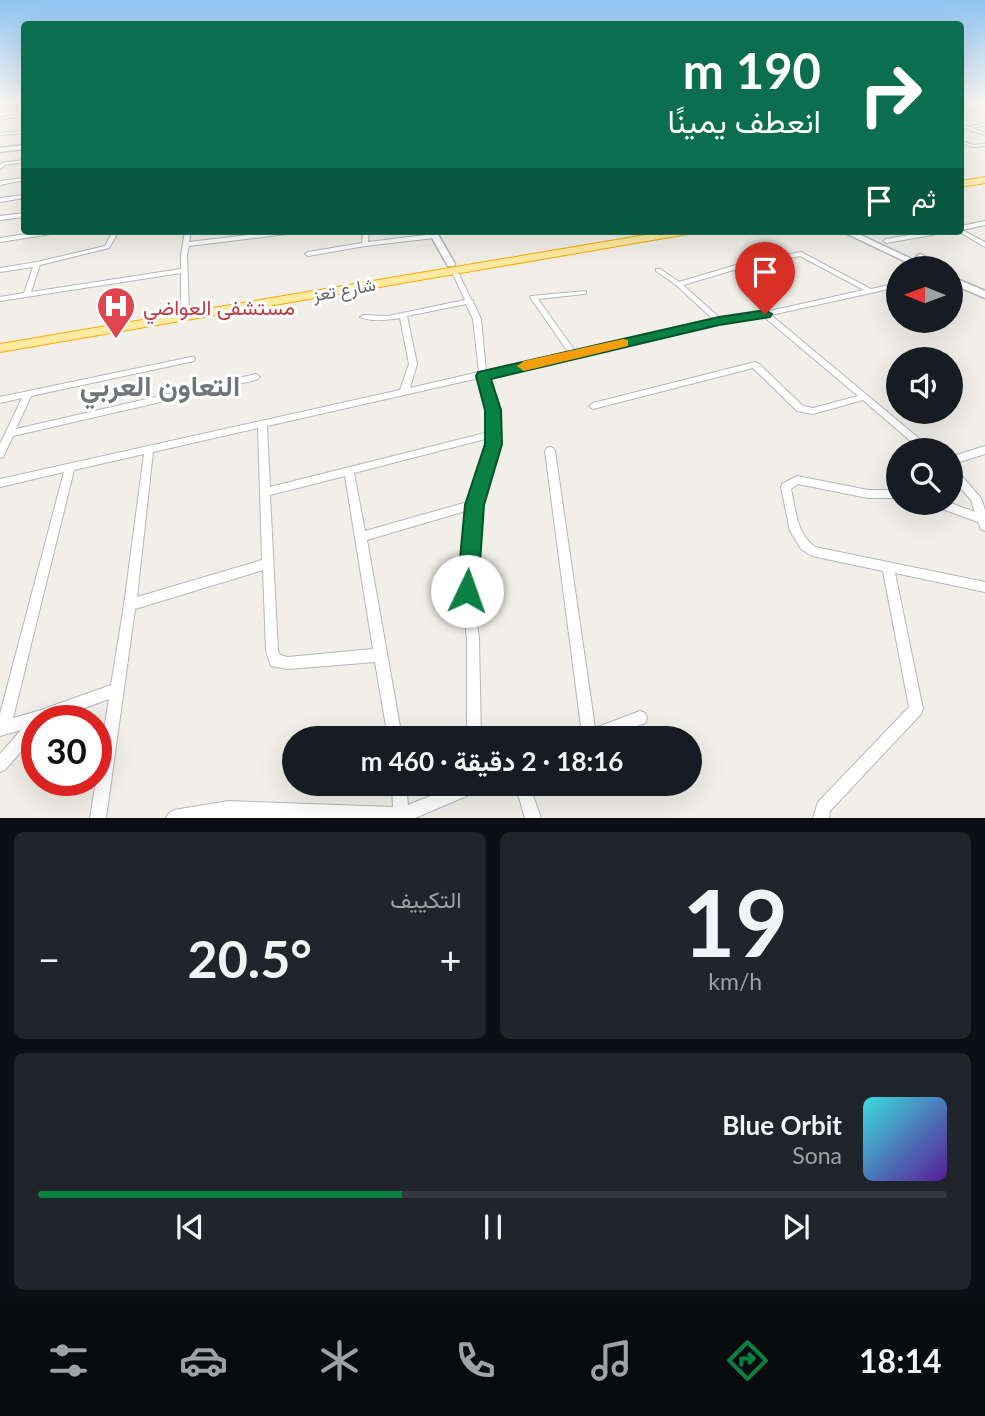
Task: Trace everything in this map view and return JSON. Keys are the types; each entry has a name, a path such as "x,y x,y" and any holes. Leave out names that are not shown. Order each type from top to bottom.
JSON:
{"highway":[{"path":"964,182 985,178"},
{"name":"شارع تعز","path":"0,348 641,235"},
{"name":"شارع تعز","path":"0,340 453,267"}],"main road":[{"path":"0,149 21,146"},
{"path":"434,235 453,267"},
{"path":"854,235 900,256"},
{"path":"874,235 917,256"},
{"path":"963,278 985,288"},
{"path":"963,285 985,295"}],"street":[{"path":"964,144 985,145"},
{"path":"0,168 4,164 21,161"},
{"path":"0,183 21,180"},
{"path":"0,200 21,197"},
{"path":"0,218 21,215"},
{"path":"964,228 985,223"},
{"path":"964,231 985,245"},
{"path":"0,240 32,235"},
{"path":"0,270 107,247 114,235"},
{"path":"185,310 187,235"},
{"path":"186,244 244,235"},
{"path":"365,244 366,235"},
{"path":"309,254 421,235"},
{"path":"886,241 920,235"},
{"path":"678,284 736,267 802,254 870,291"},
{"path":"27,295 37,264"},
{"path":"453,267 477,319 483,376 493,410 494,444 475,505 467,591 473,639 474,726"},
{"path":"0,299 185,270"},
{"path":"658,270 719,321"},
{"path":"0,483 719,321 765,314 886,288"},
{"path":"573,354 533,297 584,292"},
{"path":"365,317 388,318 470,300"},
{"path":"403,314 413,364 404,392"},
{"path":"765,314 914,438"},
{"path":"0,400 191,359"},
{"path":"593,406 755,365 800,409 813,411 865,397"},
{"path":"9,434 256,377"},
{"path":"0,454 28,394"},
{"path":"262,423 272,652 276,661 288,663 379,656"},
{"path":"266,492 494,434"},
{"path":"98,817 130,605 149,449"},
{"path":"963,457 985,450"},
{"path":"550,451 586,726"},
{"path":"21,724 1,729 70,467"},
{"path":"349,470 393,726"},
{"path":"886,494 868,494 797,480 786,487 796,533 804,546 812,551 985,587"},
{"path":"963,484 976,498 984,523"},
{"path":"362,537 475,505"},
{"path":"963,514 984,523"},
{"path":"130,605 267,564"},
{"path":"821,817 823,807 916,709 888,567"},
{"path":"77,705 116,690"},
{"path":"619,726 640,718"},
{"path":"0,765 21,740"},
{"path":"400,796 402,816"},
{"path":"174,817 228,813 402,816 448,796"},
{"path":"526,796 533,817"}],"slow traffic":[{"path":"524,366 623,343"}],"place":[{"name":"مستشفى العواضي","path":"116,340"}],"district":[{"name":"التعاون العربي","path":"160,385"}],"route":[{"path":"467,591 470,535 475,505 494,444 493,410 483,376 719,321 765,314"}]}
